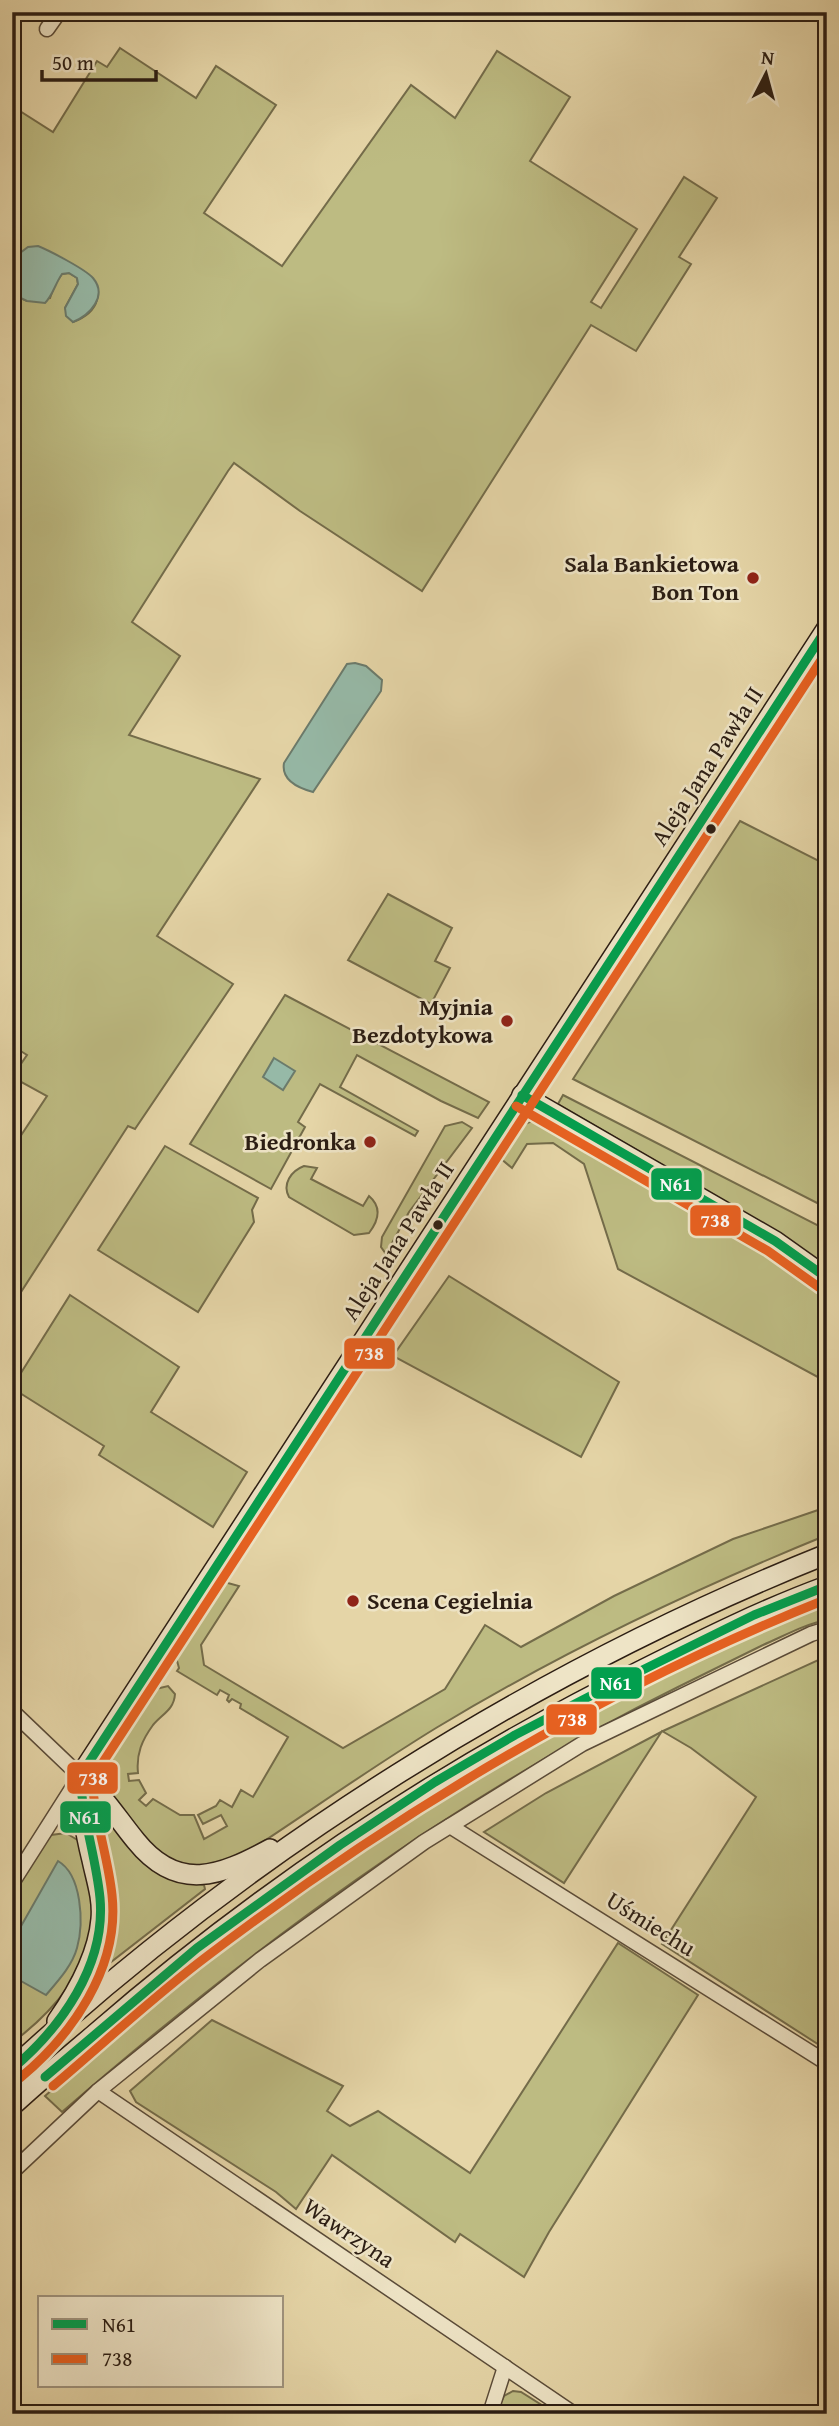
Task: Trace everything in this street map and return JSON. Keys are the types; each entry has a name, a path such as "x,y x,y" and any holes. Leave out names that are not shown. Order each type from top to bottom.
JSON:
{"main road":[{"name":"Aleja Jana Pawła II","path":"80,1776 827,628"},
{"path":"522,1095 775,1241 827,1278"},
{"path":"80,1776 97,1790 151,1857 184,1873 203,1875 232,1869 324,1821 499,1714 572,1674 698,1610 827,1554"},
{"path":"12,2106 197,1948 340,1845 435,1782 515,1735 600,1691 754,1615 827,1586"},
{"path":"43,2040 81,1983 96,1947 102,1917 100,1896 83,1823 80,1776"},
{"path":"12,2069 43,2040 180,1928 324,1821"}],"street":[{"path":"47,29 59,12"},
{"path":"12,2172 98,2091 260,1960 424,1842 582,1744 811,1634 827,1629"},
{"path":"12,1712 80,1776"},
{"name":"Aleja Jana Pawła II","path":"12,1883 80,1776"},
{"name":"Uśmiechu","path":"450,1826 827,2063"},
{"name":"Wawrzyna","path":"98,2091 574,2414"},
{"path":"490,2414 505,2367"}],"shaded area":[{"path":"120,48 196,98 216,66 276,105 204,213 282,266 411,85 455,118 497,51 570,97 530,161 637,229 591,302 601,308 684,177 717,198 679,257 691,264 636,351 591,325 422,591 300,511 234,463 228,471 132,622 180,656 129,735 260,779 157,936 233,984 135,1129 128,1126 12,1306 12,1149 47,1096 12,1077 27,1055 19,1050 12,1059 12,294 27,301 50,298 62,274 69,273 77,278 78,284 65,308 73,322 94,308 97,288 92,278 83,271 56,260 19,252 12,259 12,106 53,132 97,61 107,67"},
{"path":"38,246 83,270 97,285 99,291 95,304 79,319 73,322 66,316 65,308 78,284 77,278 69,273 62,274 45,303 27,301 12,294 12,259 28,247"},
{"path":"347,664 366,666 382,680 381,691 313,792 302,788 288,779 284,763"},
{"path":"740,821 827,865 827,1208 573,1079"},
{"path":"388,894 452,928 435,961 450,968 431,1004 348,960"},
{"path":"285,995 489,1102 478,1118 357,1055 340,1087 418,1131 415,1136 320,1084 298,1122 305,1127 271,1189 190,1144"},
{"path":"274,1058 295,1071 283,1090 263,1077"},
{"path":"563,1095 827,1230 827,1269 767,1226 558,1104"},
{"path":"532,1121 562,1131 695,1210 776,1260 827,1297 827,1382 618,1269 584,1164 553,1143 527,1144 512,1168 500,1158 518,1127"},
{"path":"462,1122 472,1128 409,1212 386,1254 381,1247 382,1237 445,1126"},
{"path":"165,1146 258,1198 252,1210 254,1222 198,1312 98,1250"},
{"path":"304,1166 317,1168 311,1179 363,1206 369,1196 373,1200 378,1214 369,1233 354,1235 289,1197 289,1178"},
{"path":"449,1276 619,1382 581,1457 393,1356"},
{"path":"70,1295 179,1367 151,1412 247,1472 213,1527 99,1455 104,1446 12,1388 12,1383 14,1384"},
{"path":"827,1507 827,1535 677,1600 530,1674 436,1728 240,1857 220,1866 191,1868 158,1855 102,1778 100,1768 103,1758 125,1736 156,1689 168,1686 175,1694 172,1704 153,1725 143,1742 139,1753 138,1773 128,1774 129,1781 139,1780 146,1793 139,1800 146,1806 153,1799 180,1815 194,1815 204,1839 227,1826 221,1815 203,1824 198,1815 216,1806 220,1800 232,1807 241,1790 253,1797 288,1737 240,1708 241,1704 232,1699 229,1702 229,1695 220,1690 217,1695 177,1671 179,1668 176,1657 224,1582 239,1586 201,1645 204,1665 343,1748 445,1689 485,1625 521,1647 614,1596 733,1539"},
{"path":"827,1601 827,1620 803,1627 763,1645 595,1730 434,1827 356,1880 206,1992 62,2112 45,2096 224,1948 318,1879 414,1814 513,1753 615,1697 720,1646"},
{"path":"827,1656 827,2050 662,1944 756,1797 691,1748 662,1731"},
{"path":"661,1732 564,1883 484,1832 546,1793"},
{"path":"93,1801 169,1877 204,1885 205,1889 102,1969 100,1968 112,1923 90,1802"},
{"path":"66,1833 79,1841 92,1898 91,1935 78,1971 68,1988 42,2017 12,2043 12,1892 45,1840 51,1835"},
{"path":"58,1861 72,1877 76,1888 80,1913 79,1938 72,1961 46,1995 12,1976 12,1942"},
{"path":"618,1943 698,1995 549,2232 524,2277 460,2234 455,2242 332,2155 296,2209 276,2192 136,2102 130,2091 212,2020 343,2086 327,2111 350,2126 378,2111 470,2173"},
{"path":"513,2391 521,2392 556,2414 495,2414 504,2396"}],"transit line":[{"name":"N61","path":"12,2069 30,2053 63,2015 88,1971 96,1947 100,1898 80,1776 827,628"},
{"name":"738","path":"20,2078 39,2061 74,2020 100,1973 108,1948 112,1895 95,1809 92,1779 827,651"},
{"name":"N61","path":"522,1095 775,1241 827,1278"},
{"name":"738","path":"516,1106 768,1251 820,1288"},
{"name":"N61","path":"45,2077 197,1948 340,1845 435,1782 515,1735 600,1691 754,1615 827,1586"},
{"name":"738","path":"53,2086 206,1957 352,1852 428,1803 504,1757 663,1672 827,1599"}],"place":[{"name":"Sala Bankietowa Bon Ton","path":"753,578"},
{"name":"Myjnia Bezdotykowa","path":"507,1021"},
{"name":"Biedronka","path":"370,1142"},
{"name":"Scena Cegielnia","path":"353,1601"}]}
